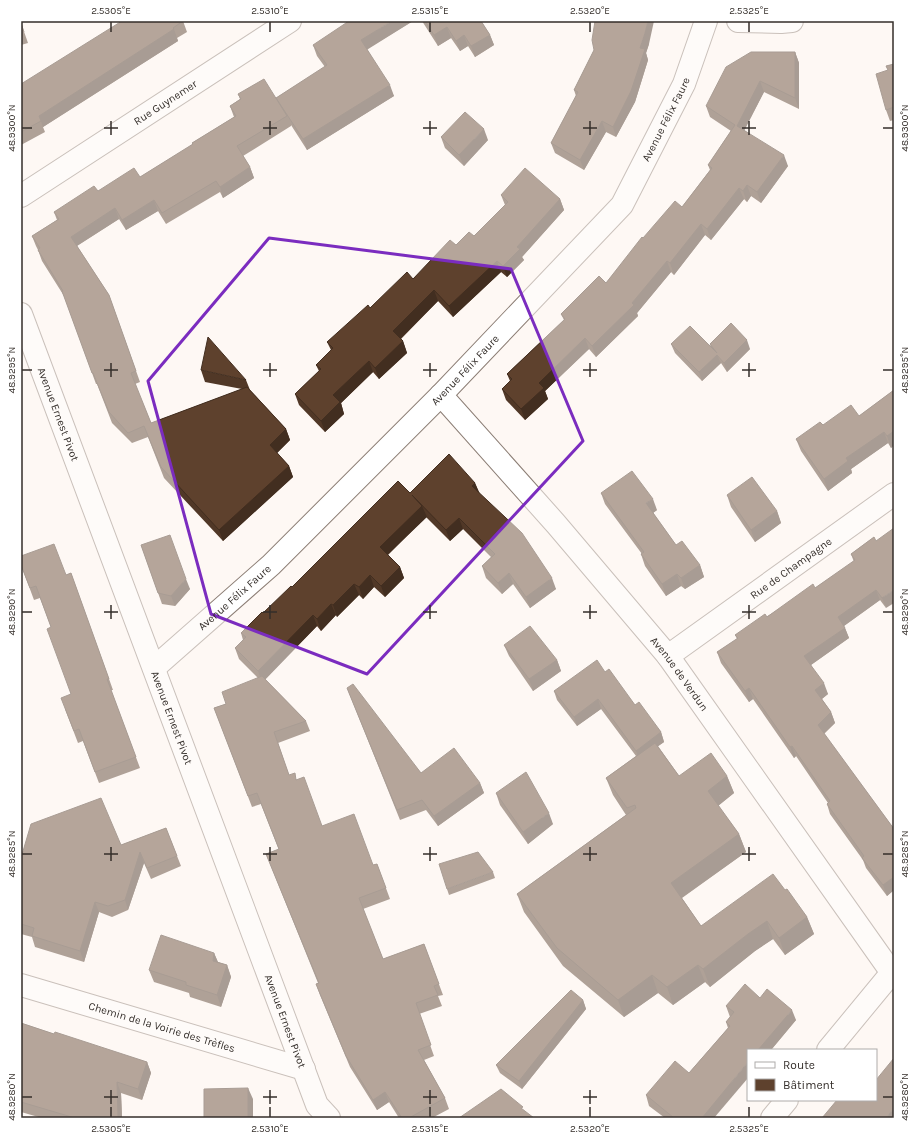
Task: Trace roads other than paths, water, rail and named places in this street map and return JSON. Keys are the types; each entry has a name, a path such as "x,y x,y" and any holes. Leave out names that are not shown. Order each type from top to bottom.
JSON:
{"street":[{"name":"Rue Guynemer","path":"21,196 290,21"},
{"name":"Avenue Félix Faure","path":"154,668 271,565 441,395 622,205 684,84 706,21"},
{"path":"738,21 792,21"},
{"name":"Avenue Ernest Pivot","path":"21,314 320,1114"},
{"name":"Avenue de Verdun","path":"441,395 556,524 668,656 893,971"},
{"name":"Rue de Champagne","path":"668,656 894,494"},
{"path":"829,1049 893,971"},
{"name":"Chemin de la Voirie des Trèfles","path":"21,985 304,1069"},
{"path":"772,1118 786,1101"}]}
